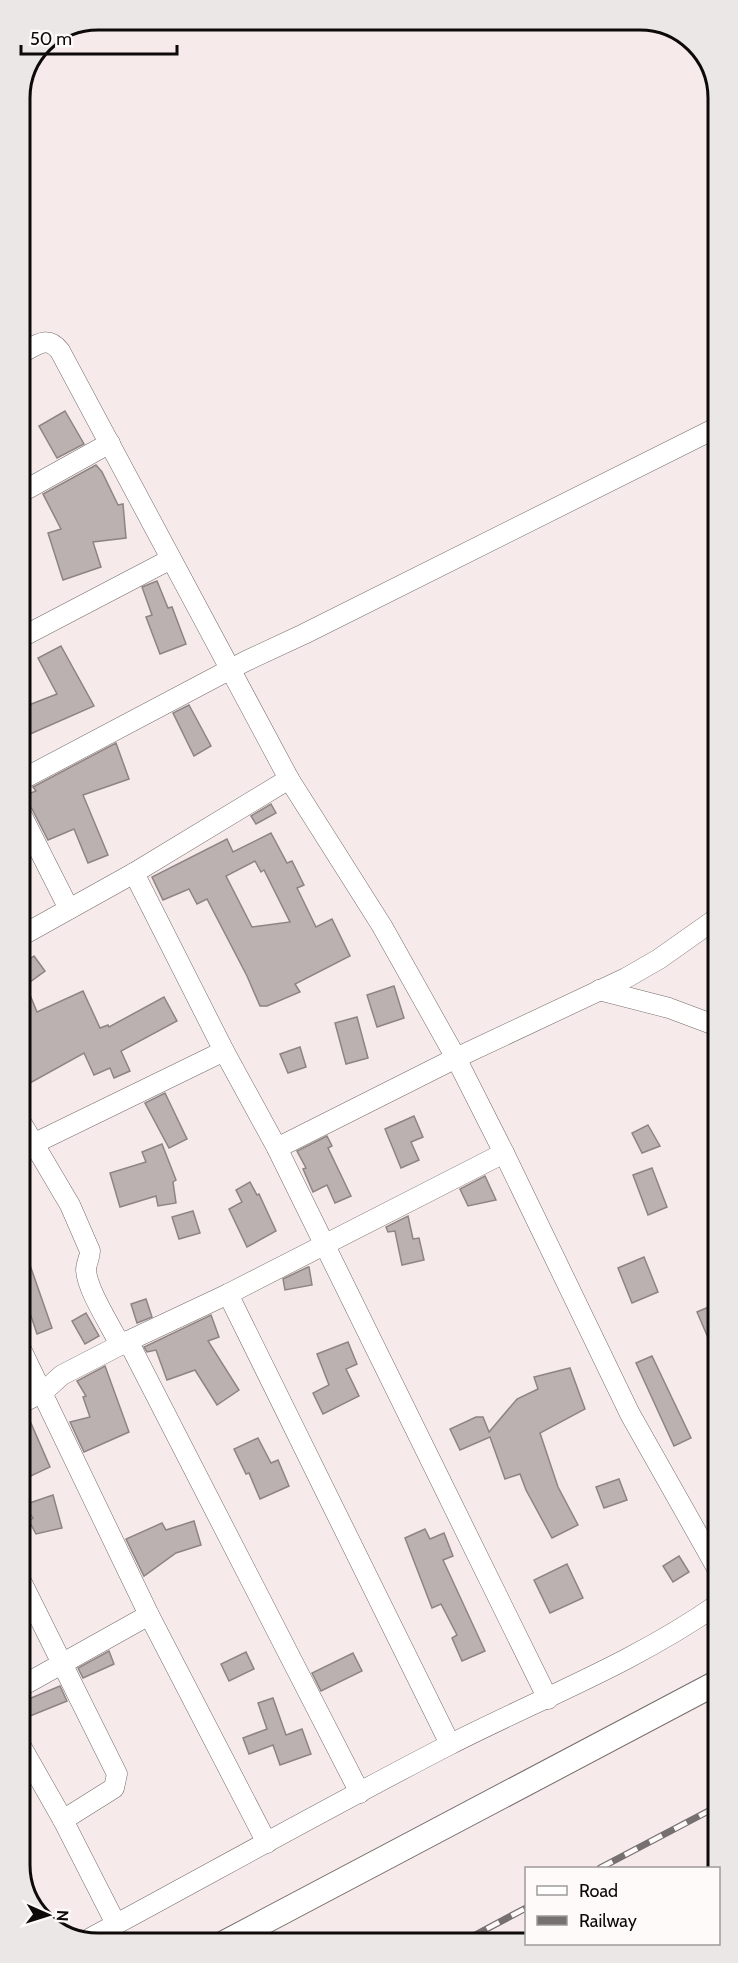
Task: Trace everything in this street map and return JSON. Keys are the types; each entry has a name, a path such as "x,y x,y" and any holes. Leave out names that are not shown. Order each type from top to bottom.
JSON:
{"street":[{"path":"30,349 41,343 55,344 289,779 382,926 456,1058 630,1414 708,1552"},
{"path":"30,775 229,670 708,432"},
{"path":"30,487 110,443"},
{"path":"30,633 171,559"},
{"path":"30,931 134,873 289,779"},
{"path":"30,832 69,909"},
{"path":"134,873 224,1051 277,1148 548,1699"},
{"path":"277,1148 659,959 708,924"},
{"path":"599,990 669,1008 708,1023"},
{"path":"30,1128 224,1051"},
{"path":"30,1138 70,1205 88,1245 90,1257 86,1271 93,1292 124,1343 360,1793"},
{"path":"30,1398 43,1392 62,1375 228,1294 504,1153"},
{"path":"228,1294 450,1744"},
{"path":"30,1367 149,1615 267,1843"},
{"path":"30,1599 117,1774 114,1788 63,1820"},
{"path":"100,1933 450,1744 620,1664 708,1611"},
{"path":"30,1682 149,1615"},
{"path":"243,1933 708,1687"},
{"path":"30,1762 63,1820 116,1924"}],"building":[{"path":"65,411 84,444 57,458 39,426"},
{"path":"96,465 102,472 118,505 123,504 126,538 93,542 101,567 63,580 48,533 61,529 43,494"},
{"path":"157,581 168,608 172,607 186,644 160,654 146,617 152,615 142,587"},
{"path":"61,646 94,706 30,734 30,704 57,694 38,658"},
{"path":"189,705 211,746 194,756 173,713"},
{"path":"116,743 129,779 83,795 108,855 88,863 74,829 48,840 30,807 30,793 36,791 33,787"},
{"path":"271,804 276,813 256,824 251,816"},
{"path":"271,833 287,863 292,861 304,885 297,888 316,927 332,919 350,956 295,984 300,992 267,1006 260,1006 207,899 197,904 189,889 163,900 152,877 227,839 233,852","holes":["255,861 261,872 264,870 290,922 252,927 226,876"]},
{"path":"34,956 45,971 30,982 30,959"},
{"path":"394,986 404,1018 377,1027 367,995"},
{"path":"83,991 100,1028 108,1025 109,1027 164,997 177,1021 121,1051 130,1071 114,1078 110,1068 94,1075 84,1053 30,1083 30,995 37,1012"},
{"path":"357,1017 368,1058 346,1064 335,1023"},
{"path":"300,1047 306,1067 288,1073 280,1054"},
{"path":"165,1093 187,1139 169,1148 145,1103"},
{"path":"414,1116 423,1137 411,1142 419,1160 401,1168 385,1129"},
{"path":"648,1125 660,1146 642,1153 632,1133"},
{"path":"327,1136 332,1146 328,1148 351,1196 335,1203 327,1185 313,1192 303,1169 306,1168 297,1151"},
{"path":"162,1144 176,1180 173,1182 176,1203 158,1206 156,1196 120,1207 110,1173 146,1162 142,1152"},
{"path":"652,1168 667,1207 648,1215 633,1175"},
{"path":"485,1176 496,1200 468,1206 460,1189"},
{"path":"250,1182 257,1195 259,1194 276,1231 247,1247 229,1209 242,1202 236,1190"},
{"path":"193,1211 200,1233 179,1239 172,1217"},
{"path":"408,1216 413,1239 419,1238 424,1260 402,1265 395,1231 388,1232 386,1227"},
{"path":"644,1257 658,1292 632,1303 618,1268"},
{"path":"30,1265 52,1328 37,1334 30,1313"},
{"path":"309,1267 312,1285 285,1290 283,1279"},
{"path":"146,1299 152,1317 137,1323 131,1304"},
{"path":"708,1307 708,1338 697,1312"},
{"path":"86,1313 99,1336 85,1344 72,1321"},
{"path":"211,1315 219,1337 208,1341 239,1390 217,1405 195,1370 167,1380 156,1350 147,1352 144,1347"},
{"path":"348,1342 357,1364 346,1369 359,1396 323,1414 313,1393 329,1385 317,1354"},
{"path":"652,1356 691,1438 674,1446 636,1363"},
{"path":"105,1366 129,1432 84,1452 70,1422 90,1417 83,1397 86,1396 77,1381"},
{"path":"570,1368 585,1409 540,1433 558,1487 578,1525 552,1538 520,1474 505,1479 490,1437 460,1450 450,1429 476,1417 483,1417 489,1432 517,1399 538,1389 534,1377"},
{"path":"30,1421 50,1467 30,1476"},
{"path":"258,1438 271,1463 278,1460 289,1486 260,1499 249,1473 246,1474 234,1449"},
{"path":"619,1479 627,1500 604,1508 596,1487"},
{"path":"53,1495 62,1528 36,1534 30,1523 33,1518 30,1514 30,1503"},
{"path":"194,1521 201,1545 176,1553 144,1576 126,1539 162,1523 166,1530"},
{"path":"425,1529 430,1539 444,1533 453,1556 443,1560 485,1651 462,1661 452,1638 457,1635 441,1604 432,1608 405,1538"},
{"path":"679,1556 689,1572 673,1582 663,1566"},
{"path":"567,1564 583,1598 550,1613 534,1580"},
{"path":"109,1651 114,1664 83,1678 78,1668"},
{"path":"246,1652 254,1669 229,1681 221,1664"},
{"path":"353,1653 362,1671 321,1691 312,1673"},
{"path":"60,1686 67,1701 30,1716 30,1698"},
{"path":"273,1698 286,1735 302,1729 311,1754 280,1765 273,1745 249,1754 243,1738 267,1729 258,1703"}],"railway":[{"path":"602,1867 708,1811"},
{"path":"479,1933 525,1909"}]}
